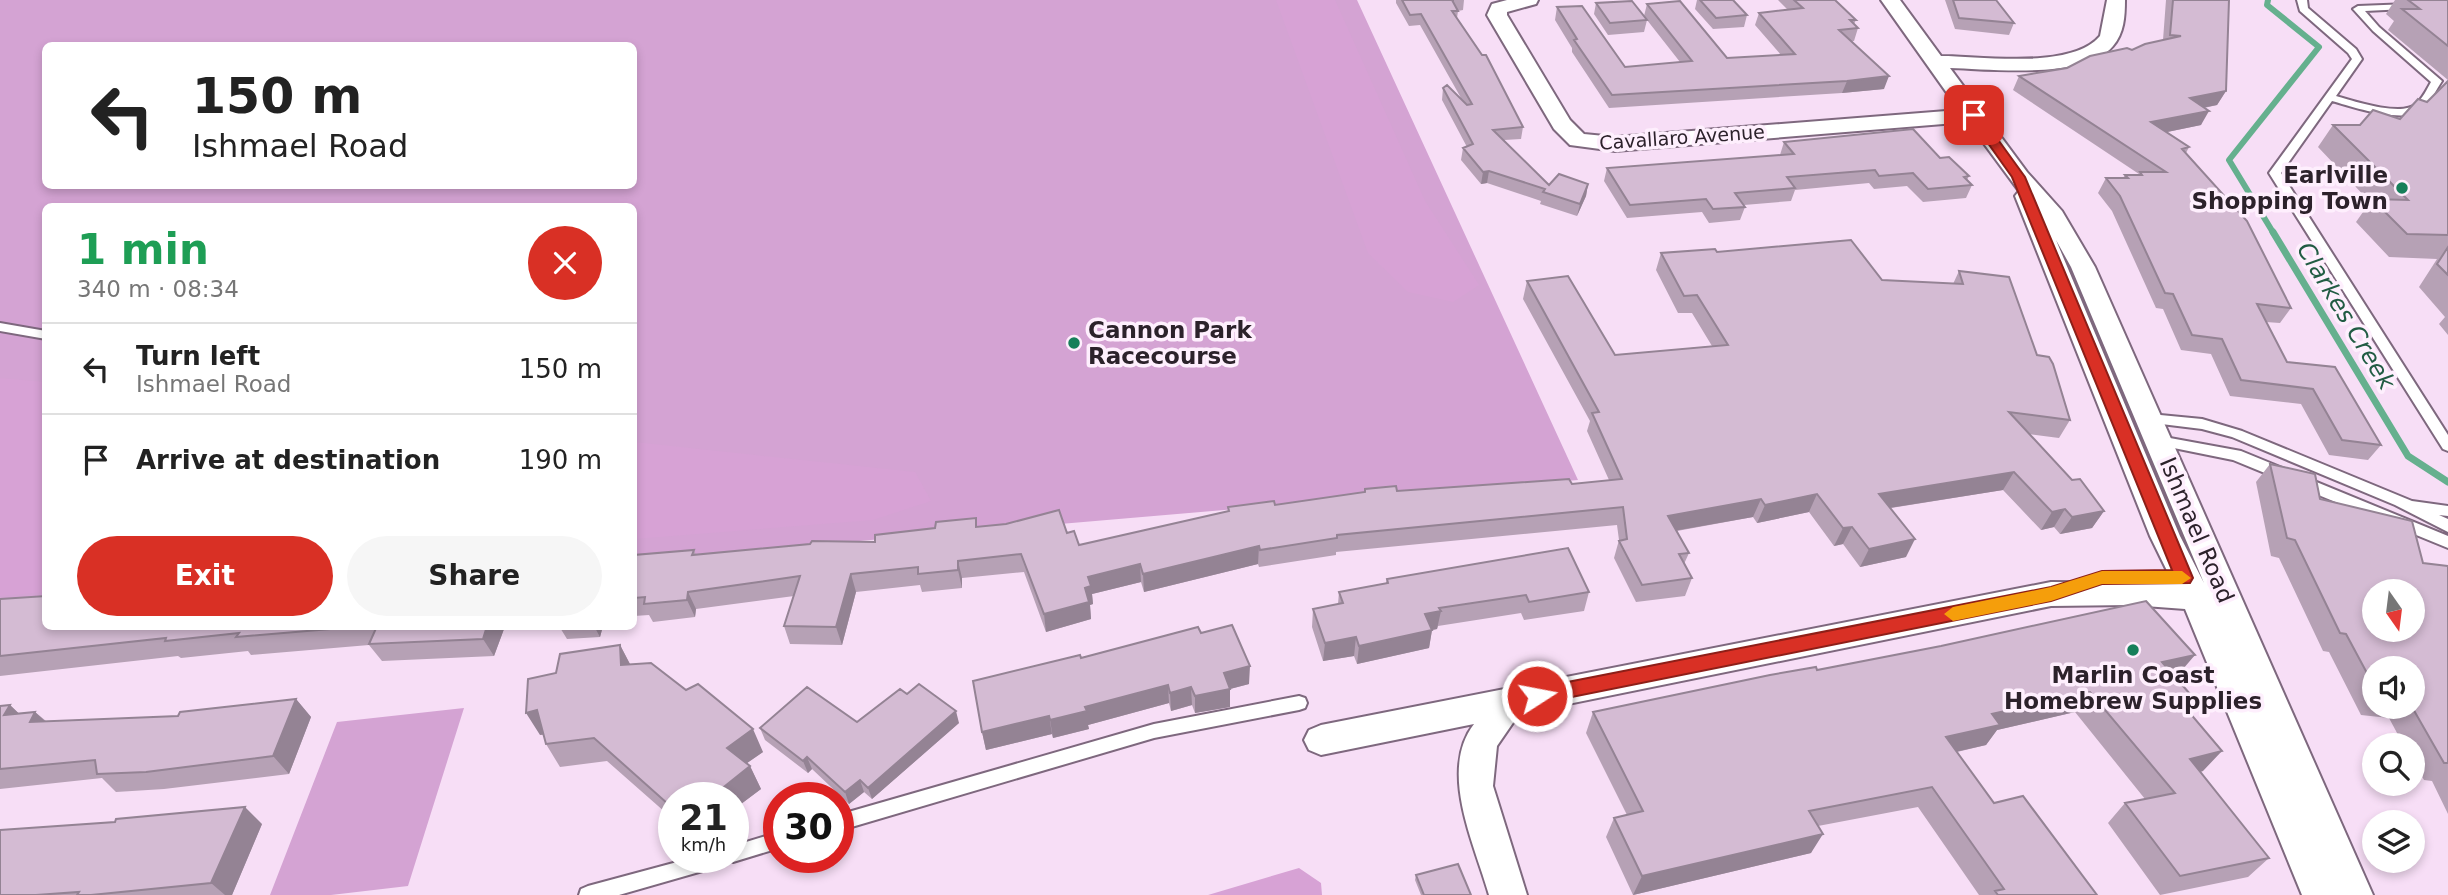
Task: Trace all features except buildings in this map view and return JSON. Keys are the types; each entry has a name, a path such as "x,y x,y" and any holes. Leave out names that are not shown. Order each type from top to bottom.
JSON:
{"street":[{"name":"Cavallaro Avenue","path":"1529,0 1499,8 1497,15 1562,124 1578,140 1594,144 1615,144 1974,115"},
{"name":"Ishmael Road","path":"1890,0 2019,177 2054,216 2078,257 2201,589 2321,895"},
{"path":"1934,62 2048,62 2090,53 2102,46 2111,36 2116,0"},
{"name":"Ishmael Road","path":"2201,589 2354,895"},
{"path":"1321,740 2051,594 2201,589"},
{"path":"1508,895 1476,786 1480,742 1510,701"}],"lane":[{"path":"2302,0 2305,12 2357,57 2276,167 2275,175 2448,446"},
{"path":"2328,97 2368,109 2410,110 2418,107 2437,81 2358,9 2421,4"},
{"path":"0,327 42,334"},
{"path":"2143,429 2230,431 2400,501 2448,526"},
{"path":"2143,429 2225,451 2448,542"},
{"path":"2400,501 2448,511"},
{"path":"2419,530 2448,532"},
{"path":"854,818 1154,731 1251,715 1299,703"},
{"path":"588,895 666,873"}],"shaded area":[{"name":"Cannon Park Racecourse","path":"0,0 1357,0 1578,480 637,560 637,203 42,203 42,611 0,614"},
{"path":"1276,0 1335,0 1425,201 1479,285 1453,302 1408,292 1368,253"},
{"path":"0,378 42,382 42,592 0,596"},
{"path":"637,442 915,472 931,501 873,520 637,539"},
{"path":"464,708 408,886 331,895 270,895 337,722"},
{"path":"1299,868 1321,883 1322,895 1208,895"}],"waterway":[{"name":"Clarkes Creek","path":"2268,0 2267,5 2319,47 2229,160 2274,234"},
{"name":"Clarkes Creek","path":"2273,232 2408,456 2448,482"}],"slow traffic":[{"path":"1953,614 2051,594 2081,582 2102,578 2144,575 2182,578"}],"place":[{"name":"Earlville Shopping Town","path":"2402,188"},
{"name":"Cannon Park Racecourse","path":"1074,343"},
{"name":"Marlin Coast Homebrew Supplies","path":"2133,650"}],"route":[{"path":"1537,696 2051,594 2081,582 2102,578 2144,575 2184,578 2019,177 1974,115"}]}
